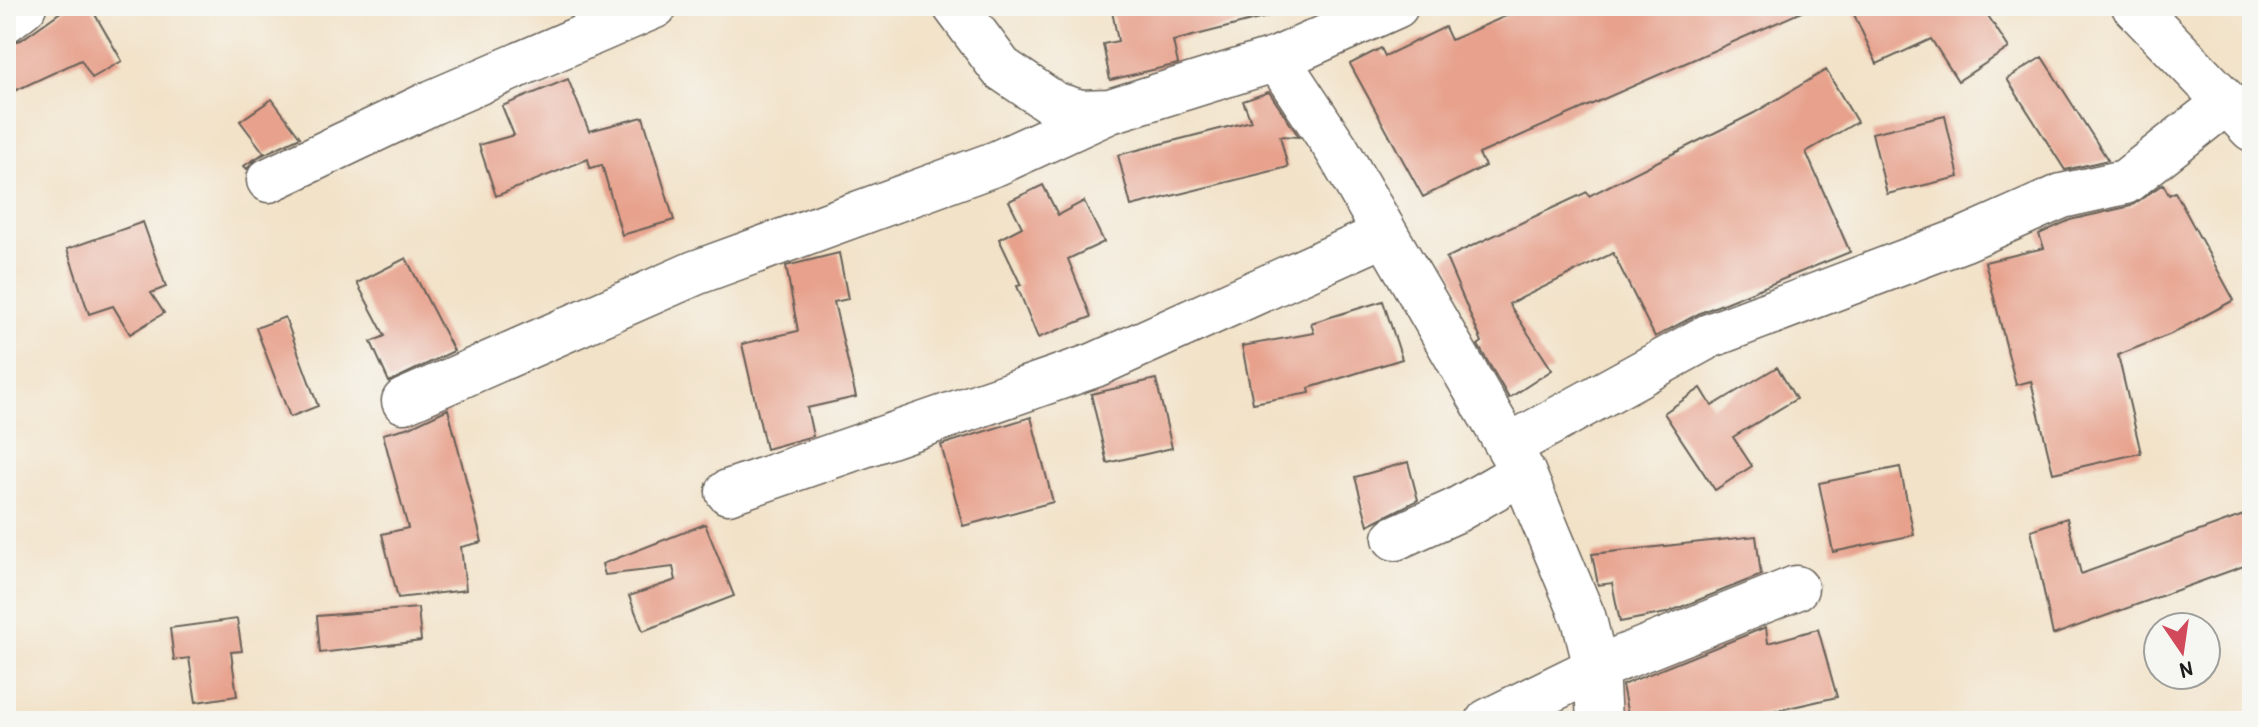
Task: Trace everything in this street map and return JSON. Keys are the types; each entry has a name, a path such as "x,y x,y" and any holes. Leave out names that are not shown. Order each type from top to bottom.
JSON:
{"street":[{"path":"6,20 24,6"},
{"path":"269,180 459,90 655,6"},
{"path":"955,6 1001,68 1027,88 1054,104 1080,112 1110,111"},
{"path":"404,401 695,273 997,163 1110,111 1277,59 1396,6"},
{"path":"1395,538 1455,511 1516,459 1709,336 1965,239 2062,196 2125,182 2238,116 2134,6"},
{"path":"1277,59 1336,148 1516,459 1584,619 1596,668 1599,721"},
{"path":"728,492 1095,365 1385,234"},
{"path":"1488,721 1596,668 1796,588"}],"building":[{"path":"69,6 90,6 122,61 92,78 81,60 6,95 6,44 21,40"},
{"path":"1111,6 1265,6 1267,17 1173,41 1178,64 1110,80 1103,44 1118,41"},
{"path":"1529,6 1815,6 1479,154 1485,166 1423,197 1350,64 1381,48 1385,56 1445,27 1451,40"},
{"path":"1850,6 2004,6 1987,14 2009,48 1958,81 1931,39 1877,64"},
{"path":"2042,57 2108,160 2065,170 2007,79"},
{"path":"1826,70 1857,122 1806,152 1850,252 1700,313 1655,337 1613,253 1509,304 1552,370 1509,398 1478,345 1482,342 1446,258 1587,192 1589,196 1754,113"},
{"path":"568,79 589,131 643,117 674,220 622,235 602,165 590,168 588,159 496,196 479,145 514,135 502,106"},
{"path":"1269,92 1299,137 1280,136 1288,167 1131,206 1118,155 1251,121 1243,101"},
{"path":"272,99 300,137 258,157 247,169 244,166 264,153 240,121"},
{"path":"1945,116 1959,177 1887,194 1872,133"},
{"path":"2163,184 2169,195 2175,192 2234,300 2171,334 2118,355 2141,453 2053,473 2031,381 2016,385 1985,262 2044,248 2039,234 2070,220 2131,206"},
{"path":"1043,185 1058,215 1084,201 1104,242 1068,259 1091,317 1038,338 1017,286 1021,285 999,239 1022,227 1009,201"},
{"path":"143,222 166,287 151,293 164,313 130,334 113,306 89,314 67,249"},
{"path":"839,253 848,299 834,302 856,397 807,408 813,436 766,449 742,344 798,331 786,266"},
{"path":"406,258 454,351 389,382 371,342 385,336 357,283"},
{"path":"1383,301 1402,359 1309,388 1310,393 1253,403 1242,346 1314,333 1311,323"},
{"path":"285,317 318,406 290,417 256,328"},
{"path":"1777,367 1796,399 1733,437 1752,466 1715,490 1664,413 1701,388 1712,406"},
{"path":"1156,379 1172,448 1107,463 1091,394"},
{"path":"448,409 482,542 461,547 466,590 398,598 382,534 408,528 383,434 410,427"},
{"path":"1031,417 1053,502 963,526 941,445"},
{"path":"1408,462 1418,500 1368,525 1355,477"},
{"path":"1900,467 1914,535 1833,552 1819,483"},
{"path":"2252,512 2252,563 2053,635 2031,530 2067,518 2081,574"},
{"path":"705,524 734,596 643,631 629,596 676,580 673,567 605,575 602,564"},
{"path":"1756,536 1761,575 1666,613 1620,622 1612,583 1598,585 1592,554"},
{"path":"418,608 421,641 320,653 317,616"},
{"path":"237,619 242,651 231,652 237,696 196,702 189,658 174,660 170,628"},
{"path":"1766,627 1768,643 1818,629 1837,697 1731,721 1629,721 1622,685"}]}
